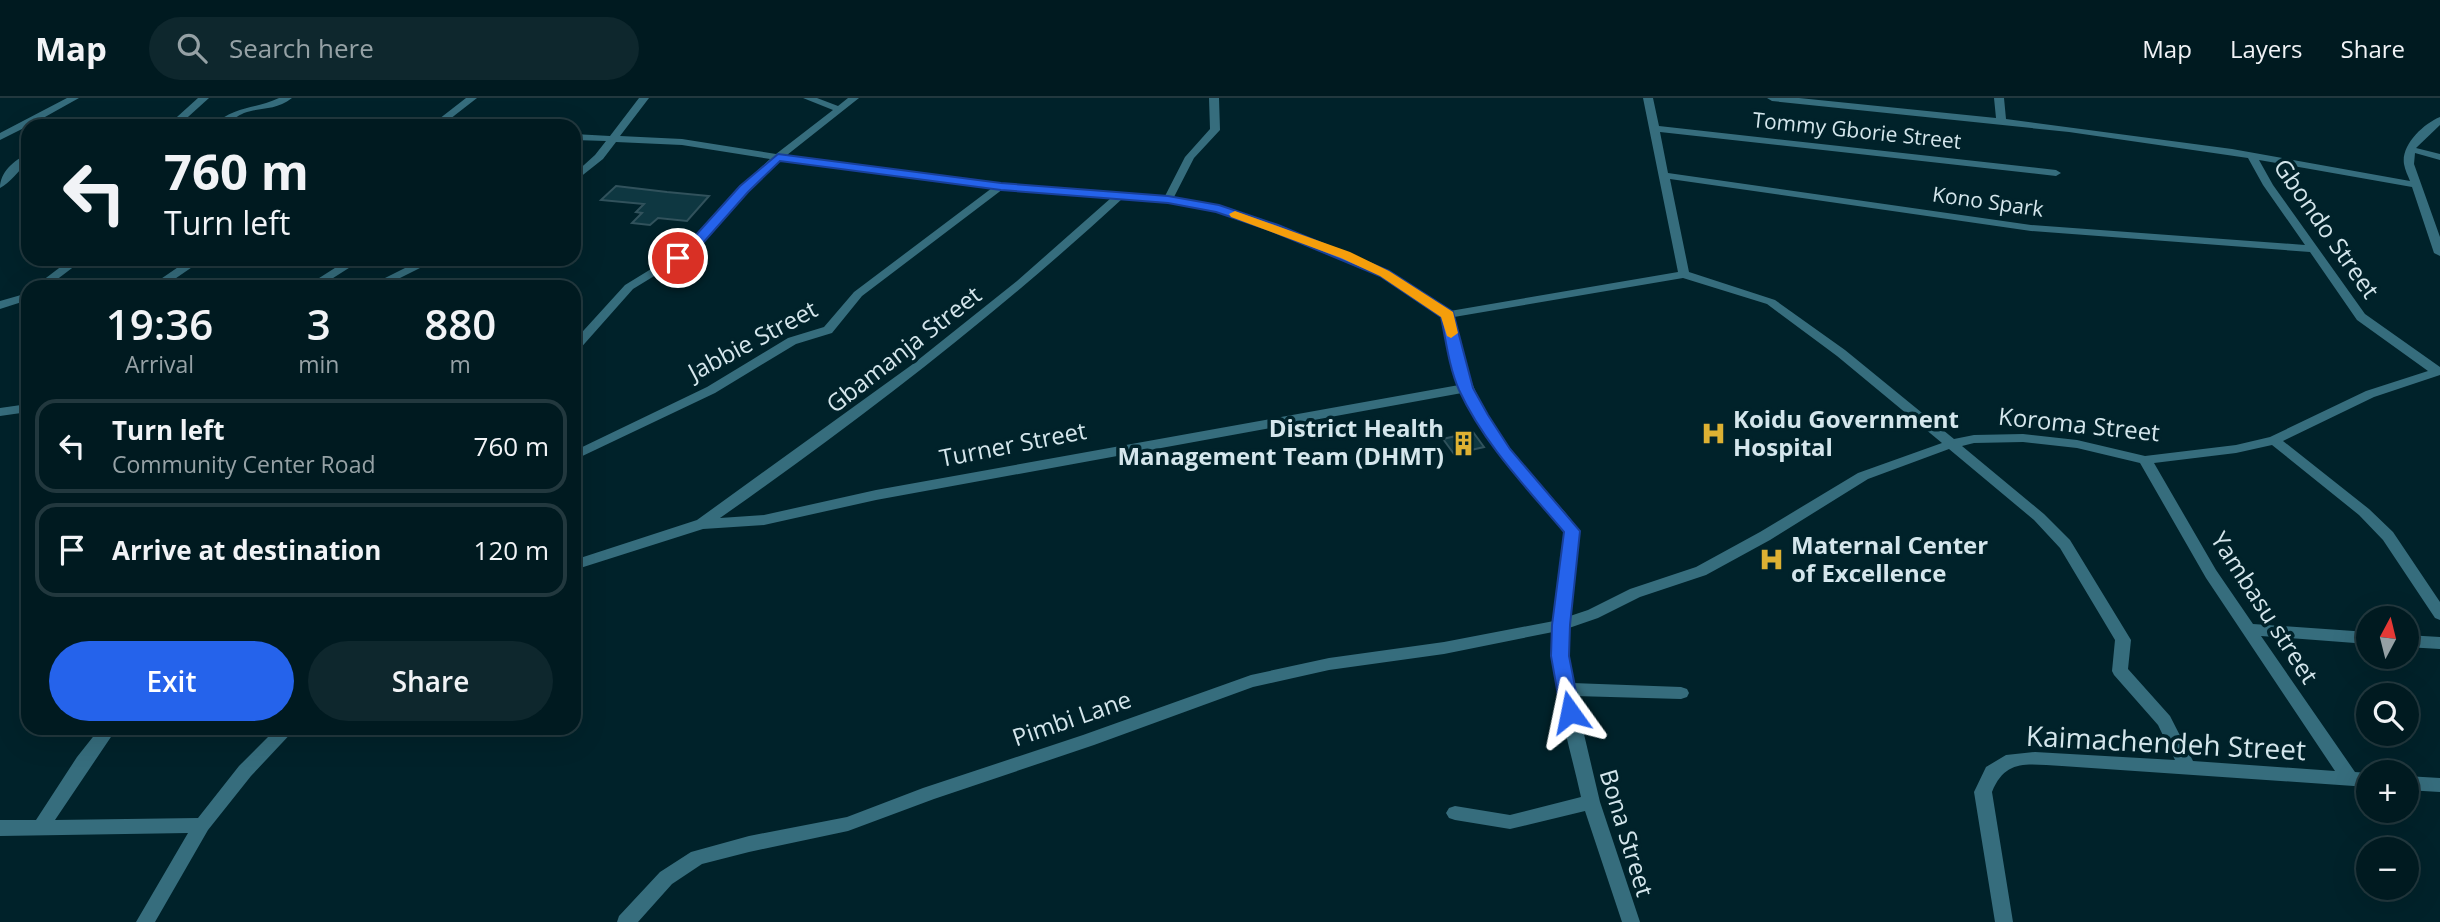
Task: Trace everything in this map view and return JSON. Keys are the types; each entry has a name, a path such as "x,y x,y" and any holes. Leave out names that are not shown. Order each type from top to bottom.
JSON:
{"street":[{"path":"34,119 74,98"},
{"path":"180,119 204,98"},
{"path":"229,119 241,111 268,107 287,98"},
{"path":"444,119 472,98"},
{"path":"581,173 598,157 644,98"},
{"path":"808,98 839,110"},
{"path":"581,340 634,282 691,249 744,189 778,158 854,98"},
{"path":"1168,199 1190,158 1215,130 1214,98"},
{"path":"1648,98 1684,274"},
{"path":"1772,98 2001,122 2251,155 2417,185"},
{"path":"1999,98 2001,122"},
{"path":"2440,120 2410,149 2410,164 2440,253"},
{"path":"0,137 21,126"},
{"name":"Tommy Gborie Street","path":"1653,128 2056,173"},
{"path":"581,137 681,142 778,158 1001,186 1168,199 1219,209 1345,255 1385,273 1448,315 1684,274 1771,302 1841,353 2039,517 2065,544 2123,640 2120,671 2164,721 2188,768"},
{"path":"2410,149 2440,157"},
{"name":"Gbondo Street","path":"2251,155 2311,249 2361,317 2439,372"},
{"path":"0,185 21,163"},
{"name":"Kono Spark","path":"1662,176 2031,228 2311,249"},
{"name":"Jabbie Street","path":"581,454 711,390 792,341 828,330 858,294 1001,186"},
{"name":"Gbamanja Street","path":"702,524 849,421 916,369 1056,255 1121,195"},
{"path":"50,280 68,266"},
{"path":"166,280 187,266"},
{"path":"322,280 346,266"},
{"path":"388,280 417,266"},
{"path":"0,305 21,299"},
{"name":"Bona Street","path":"1448,315 1456,358 1466,388 1504,452 1572,531 1560,656 1591,802 1631,922"},
{"name":"Koroma Street","path":"1561,625 1592,614 1635,593 1701,571 1863,476 1951,444 1974,439 2023,438 2077,444 2145,460 2236,449 2274,440 2370,394 2439,372"},
{"name":"Turner Street","path":"581,563 702,524 778,517 876,495 1466,388"},
{"path":"0,412 21,409"},
{"path":"2274,440 2364,512 2388,536 2440,614"},
{"name":"Yambasu street","path":"2145,460 2211,574 2356,775"},
{"name":"Pimbi Lane","path":"626,922 666,878 697,859 749,844 848,824 929,793 1088,740 1251,681 1329,664 1444,648 1561,625"},
{"path":"2249,629 2356,637"},
{"path":"2419,642 2440,643"},
{"path":"1565,689 1681,693"},
{"path":"40,829 104,735"},
{"path":"145,922 202,825 245,771 281,735"},
{"name":"Kaimachendeh Street","path":"2004,922 1983,792 1991,773 2000,765 2025,759 2062,759 2356,779"},
{"path":"2419,784 2440,785"},
{"path":"1455,813 1510,822 1591,802"},
{"path":"0,828 202,825"}],"building":[{"path":"616,186 709,196 687,221 658,218 650,225 632,223 642,213 636,212 644,204 601,200"},
{"name":"District Health Management Team (DHMT)","path":"1473,432 1484,447 1454,454 1443,439"}],"slow traffic":[{"path":"1235,214 1345,255 1385,273 1448,315 1451,333"}],"place":[{"name":"Koidu Government Hospital","path":"1713,434"},
{"name":"District Health Management Team (DHMT)","path":"1464,443"},
{"name":"Maternal Center of Excellence","path":"1771,560"}],"route":[{"path":"678,258 691,249 744,189 778,158 1001,186 1168,199 1219,209 1273,227 1385,273 1448,315 1456,358 1466,388 1481,415 1504,452 1572,531 1560,656 1570,712"}]}
